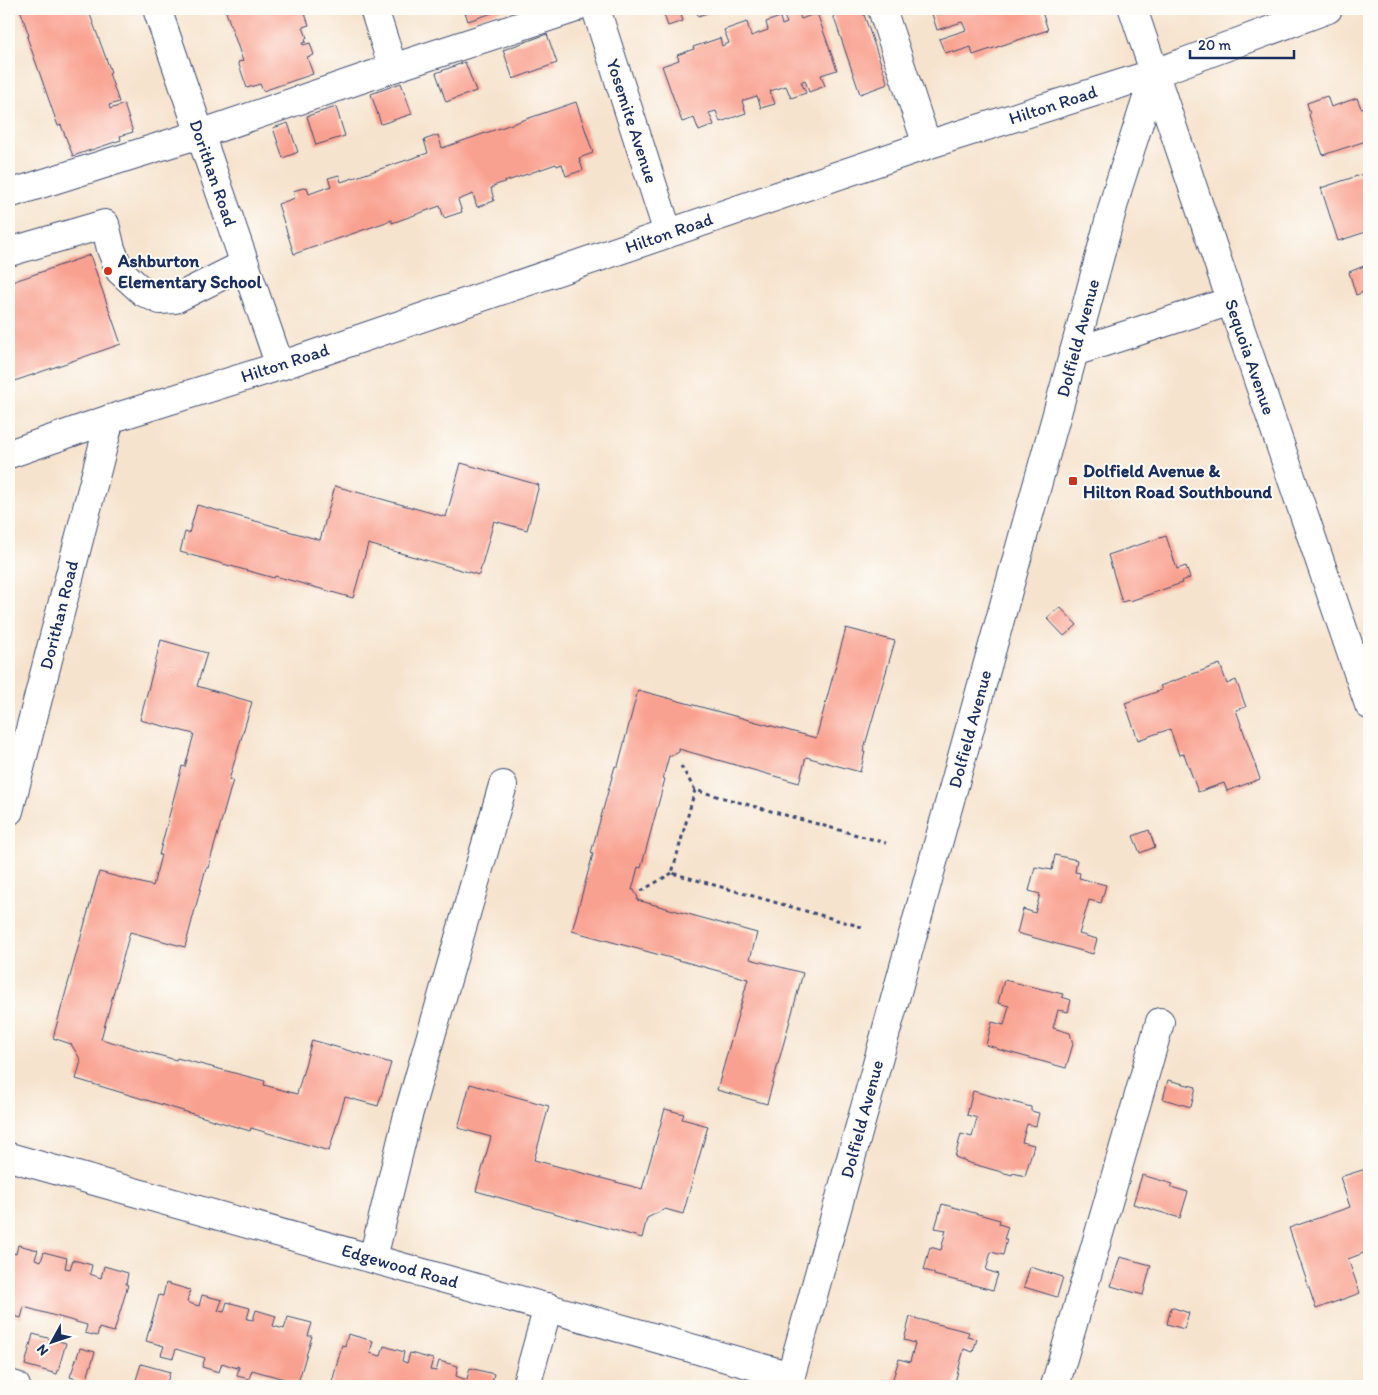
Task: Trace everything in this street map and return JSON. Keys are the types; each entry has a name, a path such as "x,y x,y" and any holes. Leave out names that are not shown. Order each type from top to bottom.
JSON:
{"street":[{"name":"Dorithan Road","path":"157,9 280,366"},
{"path":"374,9 394,68"},
{"path":"9,194 200,134 573,9"},
{"name":"Yosemite Avenue","path":"596,9 668,233"},
{"path":"882,9 928,144"},
{"name":"Sequoia Avenue","path":"1133,9 1369,705"},
{"name":"Hilton Road","path":"9,454 110,419 280,366 928,144 1155,72 1328,9"},
{"name":"Dolfield Avenue","path":"790,1381 1118,188 1155,72"},
{"path":"9,252 105,224 111,249 120,271 143,292 160,300 176,299 244,264"},
{"path":"1074,352 1231,301"},
{"name":"Dorithan Road","path":"9,811 110,419"},
{"path":"373,1258 407,1119 503,785"},
{"path":"1055,1386 1160,1022"},
{"name":"Edgewood Road","path":"9,1157 548,1308 790,1381"},
{"path":"526,1386 548,1308"},
{"path":"9,1384 16,1386"}],"path":[{"path":"681,766 695,790 886,843"},
{"path":"641,891 672,873 695,790"},
{"path":"672,873 862,927"}],"building":[{"path":"20,9 88,9 111,72 109,73 119,102 109,105 110,109 124,104 133,132 120,136 121,140 73,156 61,125 58,126 27,37 29,36"},
{"path":"225,9 295,9 296,13 304,11 309,25 303,27 307,38 305,39 306,42 302,43 303,45 310,43 314,55 307,57 313,74 263,91 260,84 247,88 238,62 243,61"},
{"path":"464,9 505,9 468,21"},
{"path":"662,9 679,9 683,21 668,26"},
{"path":"696,9 719,9 698,16"},
{"path":"831,9 862,9 888,84 860,94"},
{"path":"949,9 1041,9 1048,30 973,55 971,47 953,53 952,51 945,53 939,39 966,30 962,22 937,30 932,14"},
{"path":"798,11 801,19 817,13 837,70 821,75 825,86 809,92 805,80 801,82 806,93 791,98 786,86 770,91 775,104 761,108 757,96 744,100 742,101 746,113 720,122 716,111 709,113 714,125 699,131 694,118 682,122 662,66 679,60 677,55 694,49 693,47 720,38 722,46 729,43 724,30 747,22 751,36 768,30 766,22 780,17 782,25 787,23 784,16"},
{"path":"547,34 557,63 513,79 503,50"},
{"path":"465,62 476,91 446,102 436,73"},
{"path":"401,83 412,114 381,124 371,94"},
{"path":"1327,96 1331,107 1357,98 1361,108 1369,106 1369,140 1323,155 1309,115 1307,103"},
{"path":"576,102 593,153 579,158 583,170 566,176 562,164 557,166 556,164 493,186 491,188 494,201 477,207 473,194 458,200 462,212 444,218 440,206 392,223 392,220 294,254 278,204 295,198 293,191 307,187 309,194 331,186 328,178 339,175 341,182 428,153 424,140 438,135 442,148"},
{"path":"336,107 345,136 316,145 307,116"},
{"path":"288,123 298,152 283,158 273,128"},
{"path":"1369,172 1369,231 1338,241 1321,188"},
{"path":"90,255 121,344 9,383 9,283"},
{"path":"1369,264 1369,290 1356,295 1349,272"},
{"path":"461,463 539,485 527,530 494,521 479,575 368,544 353,598 180,552 185,532 189,533 197,505 320,540 335,486 446,517"},
{"path":"1166,536 1177,569 1186,566 1190,578 1181,581 1182,583 1122,602 1108,555"},
{"path":"1060,607 1077,625 1064,636 1047,618"},
{"path":"846,628 895,641 863,752 865,752 860,772 806,757 799,783 679,749 679,752 669,756 663,778 665,779 641,868 638,867 632,890 634,890 638,898 637,900 757,933 750,959 803,973 767,1104 717,1090 748,979 572,931 593,854 591,853 615,766 618,766 638,690 816,738"},
{"path":"161,640 207,653 197,686 252,702 229,780 233,780 208,868 206,868 185,947 130,932 101,1039 176,1060 177,1058 265,1081 264,1085 297,1094 312,1040 391,1063 378,1106 345,1097 329,1151 251,1128 250,1131 76,1079 81,1061 76,1052 71,1044 53,1038 99,872 153,886 182,766 185,767 194,734 140,720"},
{"path":"1220,664 1227,684 1236,680 1246,707 1236,710 1260,779 1227,791 1224,783 1198,792 1184,754 1179,755 1170,729 1138,740 1125,703 1162,690 1160,686"},
{"path":"1149,830 1155,847 1140,853 1133,836"},
{"path":"1055,855 1077,860 1075,872 1080,873 1079,878 1106,885 1101,903 1089,900 1079,934 1097,939 1093,954 1017,933 1023,909 1035,913 1040,894 1029,891 1035,867 1052,870"},
{"path":"1004,980 1063,994 1062,997 1071,1000 1068,1012 1058,1010 1053,1028 1070,1033 1073,1044 1066,1068 986,1045 992,1022 1004,1025 1009,1006 998,1003"},
{"path":"1168,1080 1196,1087 1191,1107 1163,1099"},
{"path":"470,1084 549,1106 534,1160 642,1189 665,1109 684,1114 682,1119 708,1126 683,1214 665,1209 647,1218 642,1238 476,1191 491,1137 458,1128"},
{"path":"973,1091 1031,1107 1031,1111 1039,1113 1036,1126 1027,1124 1022,1142 1034,1145 1025,1176 1013,1173 1012,1175 955,1157 961,1134 972,1137 977,1118 967,1115"},
{"path":"1369,1168 1369,1251 1348,1259 1360,1293 1316,1309 1289,1228 1350,1207 1340,1177"},
{"path":"1142,1175 1173,1184 1171,1187 1188,1192 1180,1218 1133,1204"},
{"path":"942,1204 1000,1220 999,1224 1008,1227 1004,1239 1007,1239 1003,1255 991,1252 986,1270 998,1274 993,1290 934,1275 934,1273 924,1270 930,1247 941,1250 946,1230 935,1228"},
{"path":"18,1245 38,1250 35,1259 41,1261 44,1252 67,1258 65,1268 70,1269 73,1260 92,1265 90,1274 101,1278 104,1266 128,1273 126,1284 128,1285 114,1332 99,1328 97,1336 85,1333 87,1325 24,1307 21,1318 9,1314 12,1304 9,1303 9,1252 16,1254"},
{"path":"1120,1257 1151,1265 1143,1295 1111,1286"},
{"path":"1030,1267 1063,1277 1057,1297 1024,1287"},
{"path":"166,1283 190,1290 187,1302 199,1306 202,1295 222,1300 218,1311 224,1312 227,1302 250,1308 247,1319 253,1320 256,1310 276,1316 273,1326 284,1329 288,1317 312,1323 308,1336 312,1336 298,1383 252,1370 249,1379 237,1376 239,1367 222,1363 219,1372 202,1367 205,1358 176,1349 173,1358 161,1355 164,1346 146,1341 159,1295 163,1296"},
{"path":"1171,1307 1189,1313 1184,1329 1167,1324"},
{"path":"910,1317 969,1332 967,1337 977,1339 973,1352 964,1349 954,1386 903,1386 892,1382 899,1359 910,1362 915,1343 904,1340"},
{"path":"33,1334 66,1343 57,1374 25,1365"},
{"path":"348,1334 373,1341 370,1353 373,1354 381,1356 384,1346 404,1352 402,1361 407,1363 410,1353 433,1359 430,1370 436,1371 439,1361 458,1366 456,1376 464,1379 467,1379 470,1368 494,1374 491,1386 331,1386 342,1345 345,1346"},
{"path":"80,1348 95,1352 86,1382 70,1377"},
{"path":"141,1364 170,1372 166,1386 134,1386"}],"place":[{"name":"Ashburton Elementary School","path":"108,271"},
{"name":"Dolfield Avenue & Hilton Road Southbound","path":"1073,481"}]}
